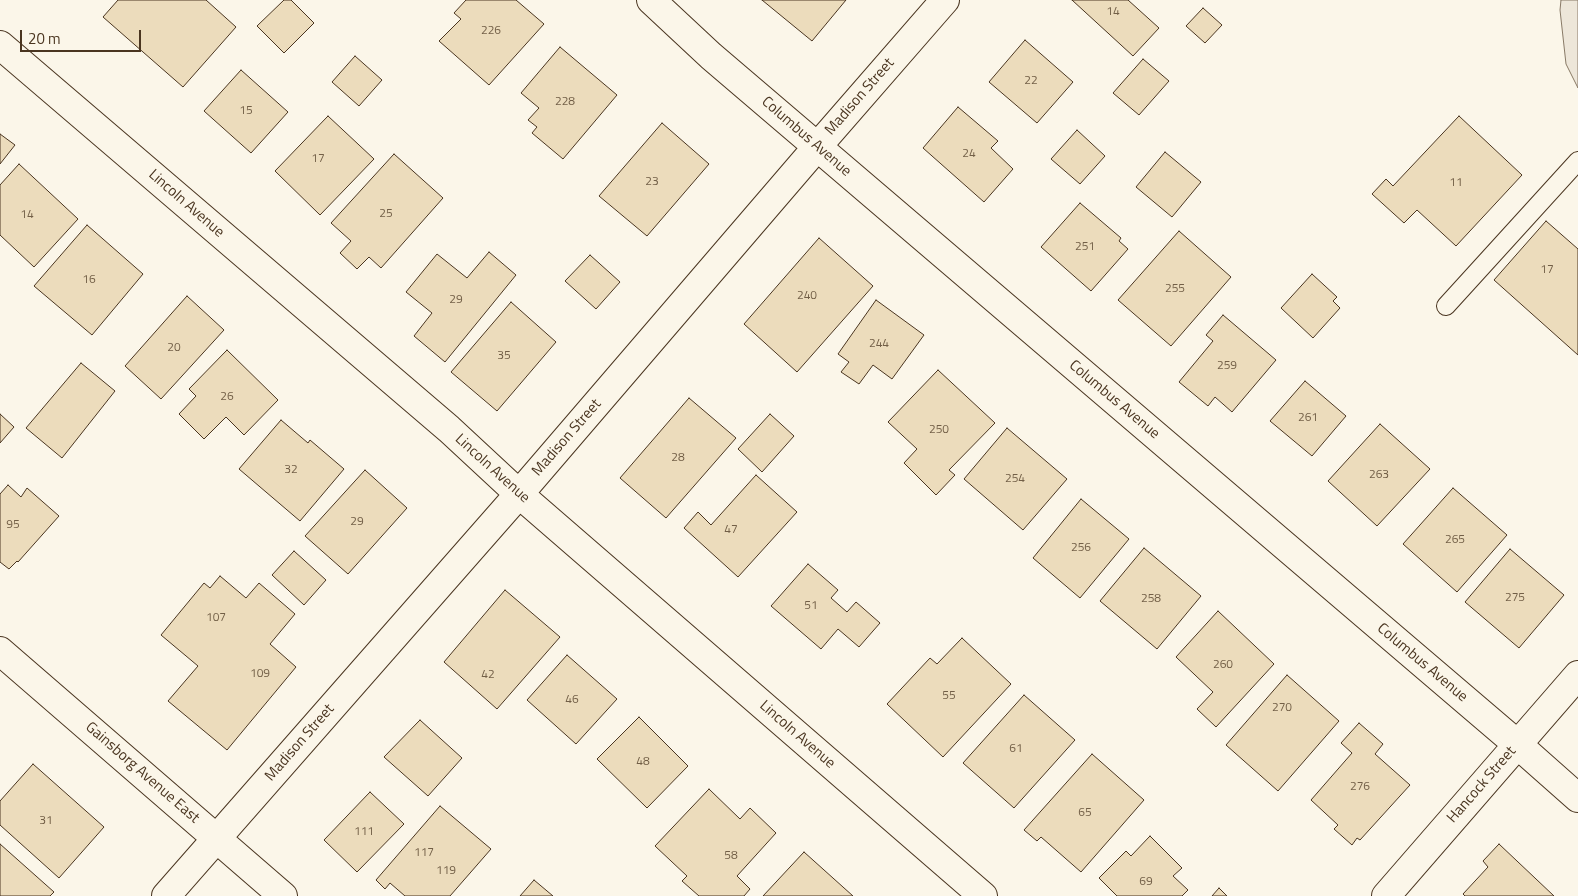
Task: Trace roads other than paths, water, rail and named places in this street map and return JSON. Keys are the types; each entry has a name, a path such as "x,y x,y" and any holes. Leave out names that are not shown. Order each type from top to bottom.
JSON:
{"street":[{"name":"Columbus Avenue","path":"652,0 711,56 1518,744 1578,798"},
{"name":"Madison Street","path":"166,896 519,494 945,0"},
{"name":"Lincoln Avenue","path":"0,45 449,429 519,494 982,896"},
{"name":"Gainsborg Avenue East","path":"0,651 283,896"},
{"name":"Hancock Street","path":"1386,896 1578,674"}],"lane":[{"path":"1446,306 1578,161"}]}
